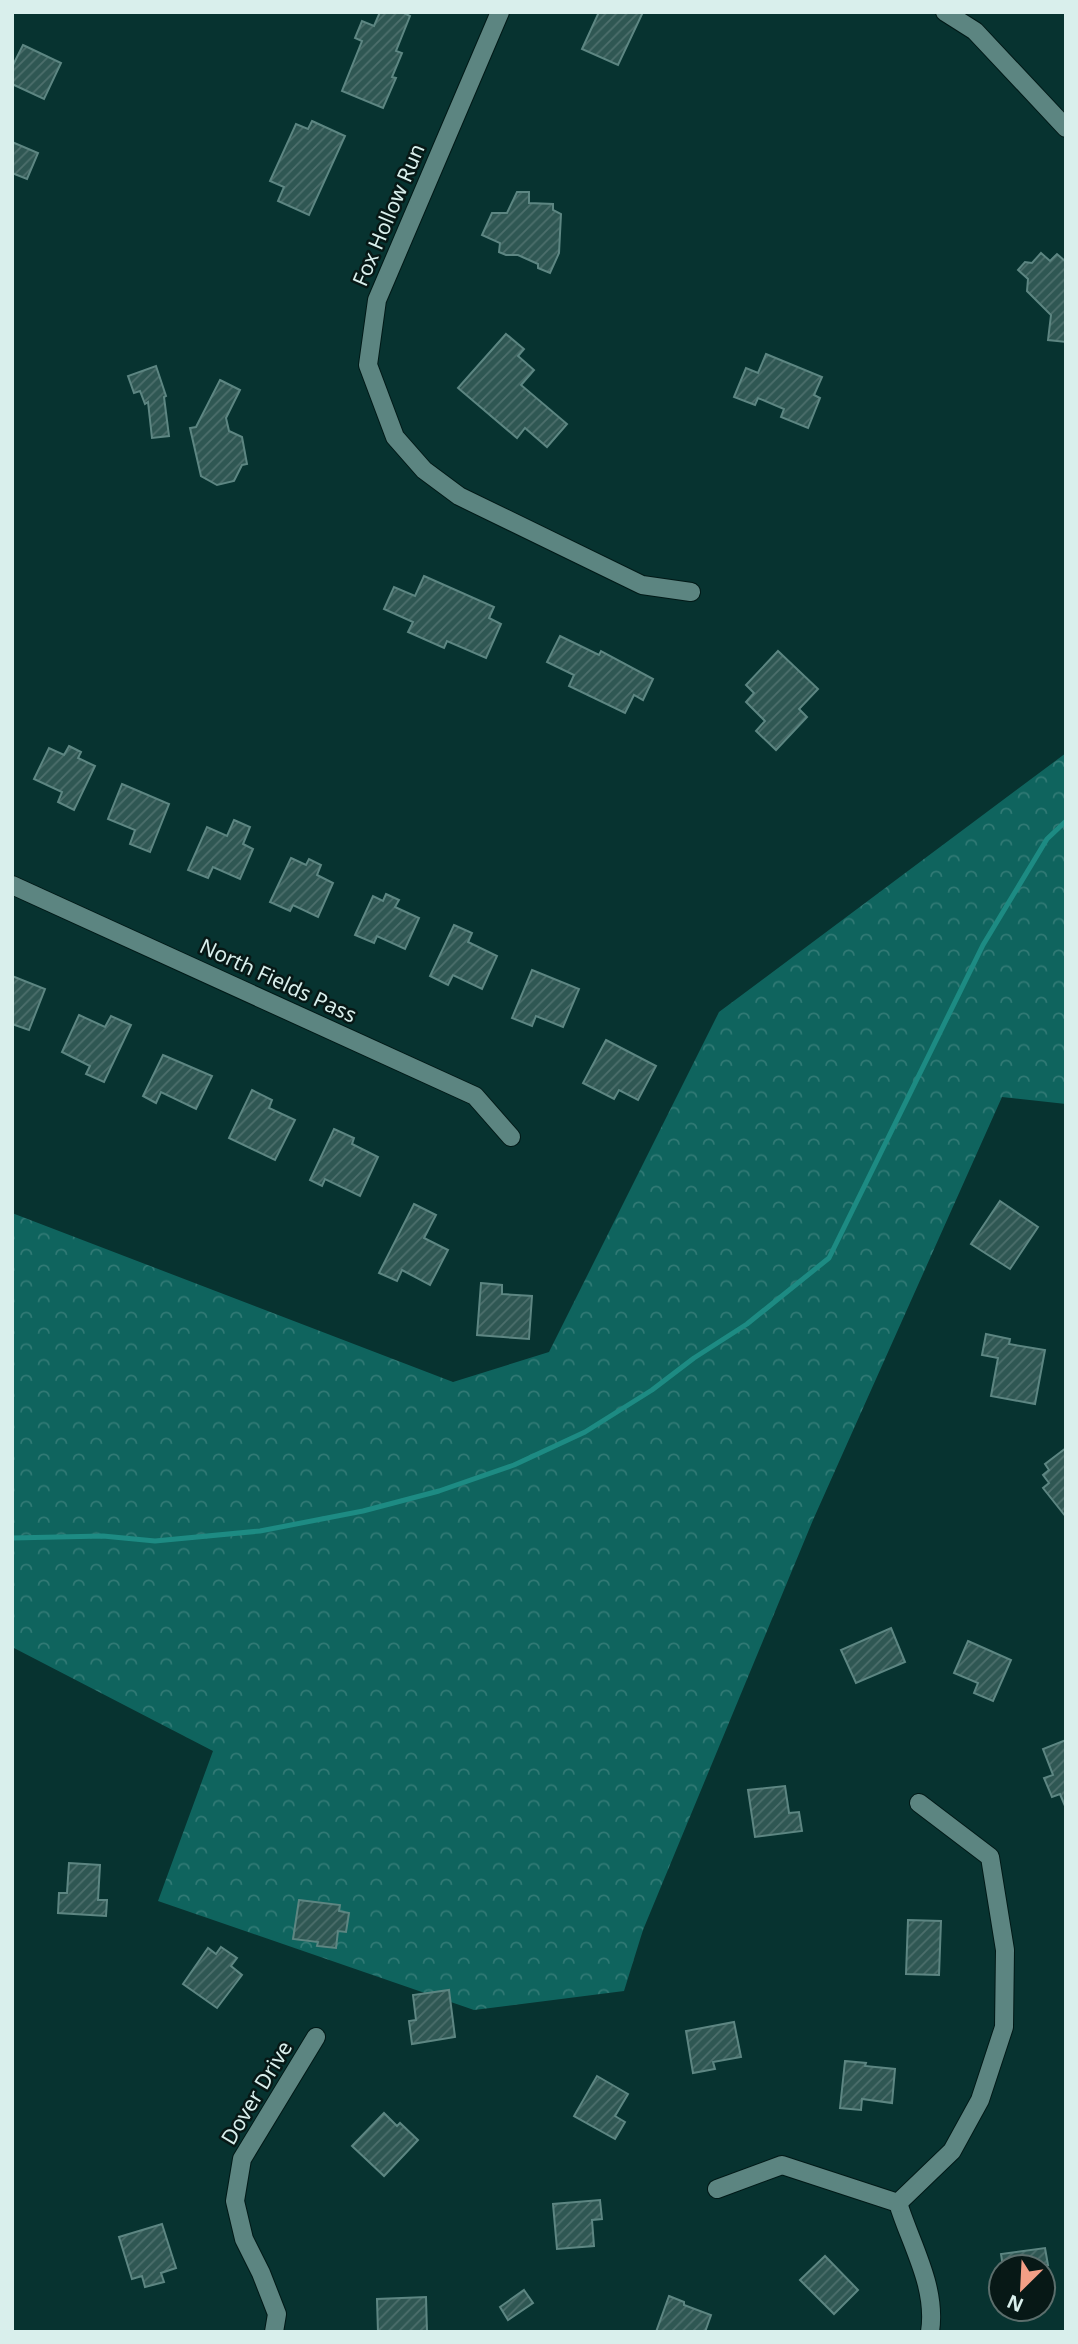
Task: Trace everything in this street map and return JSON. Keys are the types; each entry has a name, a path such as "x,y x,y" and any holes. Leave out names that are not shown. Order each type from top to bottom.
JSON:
{"street":[{"name":"Fox Hollow Run","path":"500,12 377,300 368,365 395,436 424,470 459,496 642,585 691,592"},
{"path":"945,12 975,31 1066,128"},
{"name":"North Fields Pass","path":"12,885 475,1096 511,1137"},
{"path":"898,2203 952,2151 980,2100 1004,2026 1005,1950 990,1857 919,1803"},
{"name":"Dover Drive","path":"275,2332 277,2314 244,2239 235,2201 242,2159 316,2037"},
{"path":"717,2189 782,2165 898,2203"},
{"path":"898,2203 924,2272 930,2297 930,2332"}],"green space":[{"path":"1066,753 1066,1104 1002,1097 813,1520 643,1930 624,1991 474,2010 158,1901 213,1751 12,1647 12,1213 453,1382 549,1352 719,1012"}],"building":[{"path":"380,12 402,12 410,16 396,51 402,53 392,77 396,78 383,108 342,91 362,41 355,38 362,21 374,26"},
{"path":"599,12 643,12 618,65 582,49"},
{"path":"23,45 61,63 44,99 12,84 12,67"},
{"path":"312,121 345,136 309,215 278,201 284,187 270,181 296,124 308,129"},
{"path":"12,142 38,153 27,179 12,173"},
{"path":"517,192 529,192 529,203 553,204 553,210 561,214 559,253 550,273 518,255 499,252 500,243 482,235 492,213 507,213"},
{"path":"1041,253 1050,261 1057,254 1066,262 1066,342 1048,340 1051,315 1027,291 1028,279 1018,270 1025,262 1032,263"},
{"path":"506,334 524,349 518,356 534,370 521,385 567,424 547,447 525,428 517,438 458,388"},
{"path":"766,354 822,377 814,395 820,398 808,428 781,417 784,409 758,398 755,405 734,397 746,368 758,373"},
{"path":"156,366 166,396 169,436 152,438 148,402 145,404 140,391 134,393 128,376"},
{"path":"220,380 240,390 226,418 229,431 242,437 247,464 242,465 234,481 217,485 201,476 190,428 196,427"},
{"path":"424,576 494,607 489,618 501,624 486,658 447,641 444,648 408,632 413,622 384,609 394,587 415,596"},
{"path":"560,636 599,655 601,651 653,679 643,700 634,695 625,713 569,686 574,675 547,662"},
{"path":"778,651 818,689 799,709 807,717 776,750 756,731 765,721 746,702 754,693 746,685"},
{"path":"69,746 81,752 78,758 95,766 74,810 58,802 62,792 34,779 49,748 64,755"},
{"path":"122,784 169,804 150,852 130,844 135,830 108,819"},
{"path":"234,820 250,827 243,844 253,849 240,879 213,867 208,878 188,870 207,827 227,836"},
{"path":"291,858 306,865 309,859 321,865 317,875 333,883 318,917 293,905 290,911 270,902"},
{"path":"386,894 399,900 395,907 419,918 405,949 377,936 374,943 355,935 373,896 383,901"},
{"path":"454,925 472,933 468,942 497,956 482,989 453,975 448,985 430,976"},
{"path":"532,970 579,989 563,1027 536,1016 532,1026 512,1018"},
{"path":"12,976 45,989 29,1030 12,1024"},
{"path":"79,1015 105,1027 111,1016 131,1025 104,1082 86,1074 90,1066 62,1052"},
{"path":"606,1040 656,1066 638,1100 619,1090 614,1099 583,1083"},
{"path":"163,1055 212,1076 196,1109 161,1092 156,1103 143,1096"},
{"path":"252,1090 272,1100 269,1108 295,1120 275,1160 229,1138"},
{"path":"334,1129 354,1138 352,1144 378,1157 360,1196 325,1179 322,1186 310,1180"},
{"path":"1000,1201 1038,1227 1010,1269 971,1244"},
{"path":"414,1204 436,1215 424,1238 448,1250 430,1285 402,1270 397,1281 379,1273"},
{"path":"481,1283 502,1285 502,1294 532,1296 529,1339 477,1335"},
{"path":"986,1334 1010,1339 1009,1344 1045,1350 1035,1404 991,1396 998,1358 982,1355"},
{"path":"1066,1448 1066,1517 1043,1488 1049,1483 1043,1475 1049,1470 1045,1464"},
{"path":"891,1628 905,1662 856,1683 841,1650"},
{"path":"968,1641 1011,1660 993,1701 974,1693 978,1683 954,1673"},
{"path":"1066,1740 1065,1806 1060,1794 1052,1797 1044,1778 1053,1775 1043,1749"},
{"path":"785,1786 789,1813 799,1812 802,1831 755,1837 748,1790"},
{"path":"69,1863 100,1865 98,1900 107,1900 106,1916 58,1913 59,1893 67,1893"},
{"path":"299,1900 340,1905 339,1911 349,1913 346,1932 338,1931 336,1948 317,1946 318,1942 293,1939"},
{"path":"908,1920 941,1921 939,1975 906,1974"},
{"path":"221,1947 237,1958 231,1966 242,1975 217,2008 183,1984 208,1948 216,1954"},
{"path":"449,1990 455,2037 412,2044 409,2021 416,2020 413,1995"},
{"path":"734,2022 741,2057 713,2062 715,2069 693,2073 686,2031"},
{"path":"845,2061 895,2069 892,2103 862,2099 861,2110 840,2108"},
{"path":"597,2076 628,2094 615,2116 625,2122 615,2139 574,2116"},
{"path":"384,2113 397,2126 400,2123 418,2140 384,2176 352,2146"},
{"path":"600,2200 602,2219 592,2220 594,2246 557,2249 553,2204"},
{"path":"162,2224 176,2268 161,2273 164,2282 145,2287 142,2276 132,2279 119,2237"},
{"path":"1045,2248 1046,2253 1008,2253"},
{"path":"825,2256 858,2290 834,2314 800,2280"},
{"path":"524,2290 533,2303 508,2320 500,2307"},
{"path":"669,2296 711,2315 705,2332 656,2332"},
{"path":"426,2297 427,2332 378,2332 377,2299"}],"waterway":[{"path":"12,1538 103,1536 155,1541 260,1531 363,1511 439,1491 514,1465 585,1432 652,1390 694,1358 747,1324 829,1258 983,945 1047,839 1066,821"}]}
